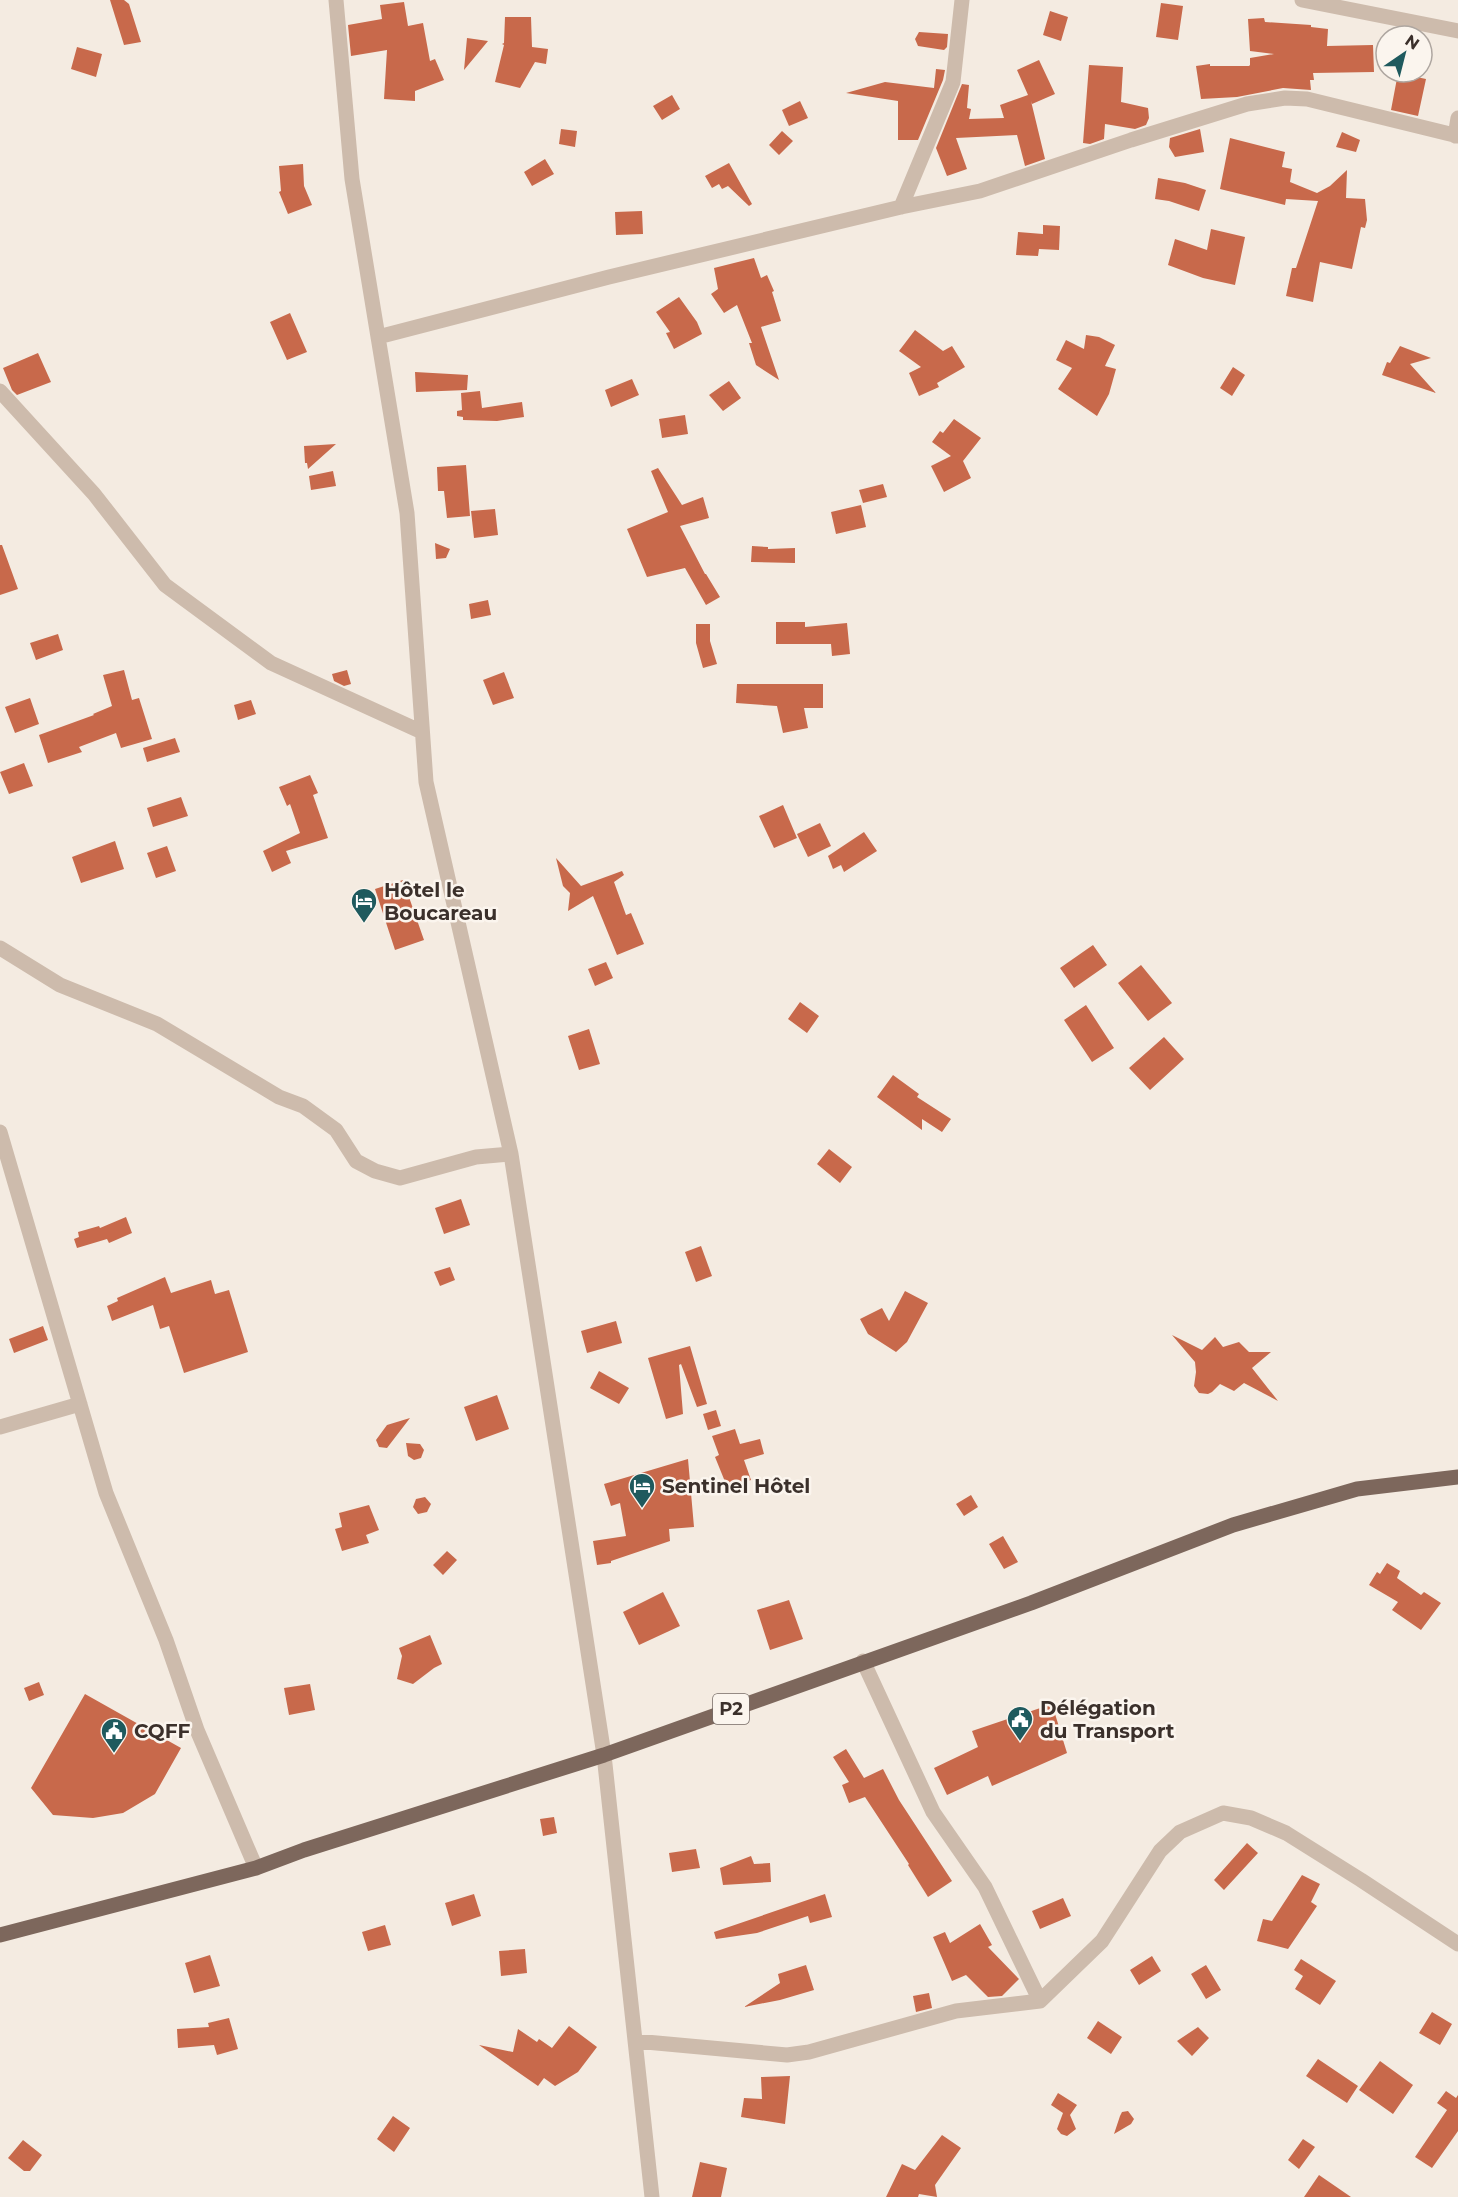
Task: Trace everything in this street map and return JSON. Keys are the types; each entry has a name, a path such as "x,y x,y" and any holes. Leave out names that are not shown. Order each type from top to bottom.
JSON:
{"main road":[{"name":"P2","path":"0,1935 256,1868 304,1850 604,1755 1031,1603 1233,1525 1357,1489 1458,1477"}],"street":[{"path":"336,0 352,179 407,513 426,782 511,1154 604,1755 652,2197"},
{"path":"901,207 953,82 962,0"},
{"path":"1302,0 1458,31"},
{"path":"378,337 609,277 901,207 980,192 1131,140 1247,104 1285,98 1307,99 1456,136 1458,118"},
{"path":"0,391 94,494 165,585 272,663 422,732"},
{"path":"0,948 60,985 157,1024 279,1097 303,1106 336,1130 356,1161 375,1171 400,1178 476,1157 511,1154"},
{"path":"0,1131 106,1493 166,1640 197,1730 256,1868"},
{"path":"0,1427 80,1404"},
{"path":"863,1661 933,1812 985,1887 1040,2001"},
{"path":"635,2041 787,2055 809,2052 956,2011 1040,2001 1102,1941 1160,1851 1180,1832 1223,1813 1251,1818 1286,1833 1458,1944"}],"building":[{"path":"110,0 124,0 129,4 141,42 124,45"},
{"path":"404,2 408,26 423,23 430,61 435,59 444,80 415,91 415,101 384,99 387,50 351,56 348,25 382,19 380,5"},
{"path":"1161,3 1183,6 1178,40 1156,37"},
{"path":"1050,11 1068,17 1061,41 1043,35"},
{"path":"505,17 531,17 532,47 548,49 546,64 535,62 520,88 495,82 504,45 502,44 504,43"},
{"path":"1264,18 1265,22 1311,25 1311,27 1328,29 1327,46 1373,45 1374,72 1313,73 1314,80 1310,80 1311,90 1283,88 1237,97 1201,99 1196,66 1210,64 1210,66 1249,66 1250,58 1274,54 1250,51 1248,19"},
{"path":"919,32 948,34 947,47 944,50 918,46 915,39"},
{"path":"467,38 488,41 464,70"},
{"path":"77,47 102,54 96,77 71,69"},
{"path":"1039,60 1055,94 1032,104 1031,101 1045,159 1025,166 1017,135 956,138 967,169 947,176 936,148 962,84 969,85 967,108 971,109 969,119 1004,118 1000,105 1028,95 1017,70"},
{"path":"1089,65 1123,67 1121,102 1148,108 1149,118 1146,125 1135,129 1105,124 1104,139 1090,144 1083,143"},
{"path":"936,69 945,70 943,80 918,140 898,140 898,101 846,93 885,82 934,88"},
{"path":"1396,84 1425,84 1418,116 1391,110"},
{"path":"672,95 680,109 662,120 653,106"},
{"path":"800,101 808,118 789,126 782,110"},
{"path":"561,129 577,131 575,147 559,144"},
{"path":"1200,129 1204,152 1175,157 1169,147 1170,138"},
{"path":"782,131 793,141 779,155 769,145"},
{"path":"1342,132 1360,140 1356,152 1336,147"},
{"path":"1230,138 1285,152 1282,167 1292,169 1290,182 1317,193 1330,186 1347,170 1346,198 1365,199 1367,220 1365,228 1361,227 1352,269 1320,262 1313,302 1286,296 1292,268 1296,268 1318,201 1286,199 1285,205 1220,189"},
{"path":"545,159 554,174 532,186 524,172"},
{"path":"729,163 752,204 749,206 728,186 722,189 719,184 712,188 705,176"},
{"path":"303,164 304,186 312,205 288,214 279,192 281,191 279,166"},
{"path":"1158,178 1206,190 1199,211 1155,199"},
{"path":"642,211 643,234 616,235 615,212"},
{"path":"1043,225 1060,226 1059,250 1039,249 1038,256 1016,255 1018,232 1043,234"},
{"path":"1211,229 1245,237 1235,285 1203,278 1168,265 1175,239 1207,250"},
{"path":"754,258 761,278 767,275 774,291 772,292 781,321 761,327 779,380 756,365 749,343 752,343 737,305 724,313 711,294 718,289 714,268"},
{"path":"679,297 697,322 702,334 674,349 666,333 670,332 656,312"},
{"path":"290,313 307,352 287,360 270,322"},
{"path":"915,330 943,351 952,346 965,367 937,383 939,387 919,396 909,373 921,367 899,351"},
{"path":"1086,335 1099,337 1115,345 1105,366 1116,369 1109,394 1097,416 1058,389 1072,368 1056,360 1066,340 1084,349"},
{"path":"1400,346 1431,358 1410,364 1436,393 1382,375 1387,362 1390,363"},
{"path":"38,353 51,382 17,395 12,390 3,368"},
{"path":"1233,367 1245,375 1232,396 1220,388"},
{"path":"415,372 468,375 467,390 416,392"},
{"path":"632,379 639,395 611,407 605,390"},
{"path":"729,381 741,398 723,411 709,395"},
{"path":"480,391 482,408 522,402 524,417 497,421 463,420 463,417 457,416 457,411 462,410 461,393"},
{"path":"685,415 688,434 662,438 659,419"},
{"path":"954,419 981,438 963,461 971,478 944,492 931,466 951,456 932,442 940,431 943,433"},
{"path":"336,444 308,469 305,463 304,446"},
{"path":"466,465 470,516 447,518 444,491 438,491 437,467"},
{"path":"658,468 682,505 703,497 709,518 680,526 720,597 706,605 685,568 647,577 627,529 668,512 651,471"},
{"path":"333,471 336,486 311,490 309,476"},
{"path":"883,484 887,497 863,503 859,490"},
{"path":"861,505 866,527 836,534 831,512"},
{"path":"495,509 498,535 474,538 471,511"},
{"path":"435,543 450,549 446,558 436,559"},
{"path":"0,545 2,545 18,589 0,595"},
{"path":"752,546 768,547 768,549 795,548 795,563 751,562"},
{"path":"488,600 491,615 471,619 469,604"},
{"path":"776,622 805,622 805,627 847,623 850,654 832,656 831,644 776,644"},
{"path":"696,624 710,624 710,641 717,664 703,668 696,643"},
{"path":"58,634 63,650 36,660 30,643"},
{"path":"124,670 132,700 139,698 152,739 121,748 116,733 79,747 82,752 48,763 39,735 112,706 103,675"},
{"path":"347,670 351,684 344,686 334,681 332,674"},
{"path":"504,672 514,698 493,705 483,680"},
{"path":"737,684 823,684 823,708 804,708 808,728 783,733 777,706 736,703"},
{"path":"30,698 39,724 15,733 5,707"},
{"path":"251,700 256,714 238,720 234,705"},
{"path":"175,738 180,752 147,762 143,748"},
{"path":"24,763 33,786 9,794 0,772"},
{"path":"310,775 318,793 313,795 328,838 286,851 291,863 272,872 263,851 300,833 290,804 287,806 279,787"},
{"path":"181,797 188,816 153,827 147,808"},
{"path":"783,805 797,838 774,848 759,816"},
{"path":"820,823 831,846 808,857 797,834"},
{"path":"864,832 877,851 844,872 841,865 833,869 828,856"},
{"path":"115,841 124,869 81,883 72,857"},
{"path":"167,846 176,871 156,878 147,853"},
{"path":"556,858 581,886 622,871 624,875 614,882 626,915 631,913 644,944 617,955 593,896 568,911 570,893 563,886"},
{"path":"403,880 424,940 395,950 375,889"},
{"path":"1093,945 1107,965 1074,988 1060,968"},
{"path":"606,962 613,978 595,986 588,969"},
{"path":"1141,965 1172,1003 1148,1021 1118,983"},
{"path":"800,1002 819,1016 807,1033 788,1019"},
{"path":"1086,1005 1114,1048 1092,1062 1064,1020"},
{"path":"589,1029 600,1064 579,1070 568,1036"},
{"path":"1164,1037 1184,1059 1150,1090 1129,1068"},
{"path":"893,1075 919,1094 917,1097 951,1119 942,1132 922,1119 922,1130 877,1097"},
{"path":"829,1149 852,1167 840,1183 817,1164"},
{"path":"461,1199 470,1225 444,1234 435,1208"},
{"path":"126,1217 132,1233 109,1243 107,1239 77,1248 74,1239 79,1237 78,1232 99,1226 100,1228"},
{"path":"701,1246 712,1276 696,1282 685,1252"},
{"path":"450,1267 455,1280 440,1286 434,1272"},
{"path":"165,1277 171,1293 211,1280 215,1294 229,1290 248,1352 184,1373 169,1326 160,1329 153,1305 112,1321 107,1306 118,1301 117,1298"},
{"path":"905,1291 928,1303 907,1342 896,1352 868,1334 860,1319 882,1308 889,1321"},
{"path":"616,1321 622,1343 587,1353 581,1331"},
{"path":"43,1326 48,1340 14,1353 9,1339"},
{"path":"1172,1335 1202,1350 1215,1337 1223,1347 1239,1342 1249,1352 1271,1352 1252,1368 1278,1401 1244,1383 1234,1391 1220,1384 1208,1394 1199,1393 1194,1386 1195,1362"},
{"path":"690,1346 707,1404 697,1407 681,1364 679,1365 683,1414 666,1419 648,1358"},
{"path":"599,1371 629,1388 619,1404 590,1388"},
{"path":"497,1395 509,1429 476,1441 464,1407"},
{"path":"716,1410 721,1426 708,1430 703,1414"},
{"path":"410,1418 387,1448 379,1447 376,1440 387,1425"},
{"path":"735,1429 740,1444 760,1439 764,1454 744,1460 751,1480 728,1489 715,1457 719,1455 712,1436"},
{"path":"406,1443 420,1444 424,1450 421,1458 414,1460 408,1456"},
{"path":"688,1459 694,1527 669,1529 670,1541 611,1561 611,1563 597,1565 593,1541 626,1536 620,1503 611,1506 604,1484"},
{"path":"971,1495 978,1507 964,1516 956,1504"},
{"path":"425,1497 431,1504 427,1512 418,1514 413,1507 416,1499"},
{"path":"369,1505 379,1530 366,1535 369,1543 342,1551 335,1529 342,1527 339,1513"},
{"path":"1003,1536 1018,1562 1004,1569 989,1544"},
{"path":"447,1551 457,1560 443,1575 433,1565"},
{"path":"1387,1563 1400,1571 1397,1578 1421,1595 1424,1592 1441,1603 1421,1630 1392,1610 1398,1602 1369,1585 1377,1572 1380,1574"},
{"path":"663,1592 680,1626 639,1645 623,1612"},
{"path":"789,1600 803,1639 770,1650 757,1610"},
{"path":"430,1635 442,1664 413,1684 397,1679 402,1656 399,1648"},
{"path":"39,1682 44,1695 29,1701 24,1688"},
{"path":"310,1684 315,1710 289,1715 284,1688"},
{"name":"CQFF","path":"85,1694 181,1748 155,1794 123,1813 93,1818 53,1815 31,1788"},
{"name":"Délégation du Transport","path":"1052,1704 1067,1753 992,1786 988,1776 947,1795 934,1768 978,1747 972,1731"},
{"path":"846,1749 864,1778 883,1769 899,1800 952,1881 928,1897 865,1797 849,1803 842,1785 849,1782 833,1757"},
{"path":"554,1817 557,1833 543,1836 540,1819"},
{"path":"1247,1843 1258,1853 1224,1890 1214,1880"},
{"path":"696,1849 700,1868 672,1872 669,1853"},
{"path":"751,1856 754,1864 770,1863 771,1882 723,1885 720,1868"},
{"path":"1302,1875 1320,1884 1311,1902 1317,1906 1288,1949 1257,1941 1263,1919 1272,1921"},
{"path":"474,1894 481,1916 452,1926 445,1903"},
{"path":"825,1894 832,1917 810,1923 808,1916 757,1933 716,1939 714,1932"},
{"path":"1063,1898 1071,1916 1040,1929 1032,1911"},
{"path":"980,1924 992,1945 988,1947 1019,1979 1002,1996 988,1997 966,1975 952,1981 933,1937 945,1932 950,1943"},
{"path":"385,1925 391,1945 368,1951 362,1932"},
{"path":"525,1949 527,1973 501,1976 499,1951"},
{"path":"210,1955 220,1986 194,1993 185,1963"},
{"path":"1152,1956 1161,1971 1139,1985 1130,1970"},
{"path":"1301,1959 1336,1981 1320,2005 1295,1989 1303,1976 1294,1970"},
{"path":"806,1965 814,1990 744,2007 780,1983 778,1974"},
{"path":"1206,1965 1221,1990 1206,1999 1191,1974"},
{"path":"929,1993 932,2008 916,2012 913,1996"},
{"path":"1432,2012 1452,2024 1440,2045 1419,2033"},
{"path":"229,2018 238,2049 217,2055 214,2045 178,2048 177,2029 209,2027 208,2023"},
{"path":"1098,2021 1122,2037 1111,2054 1087,2038"},
{"path":"569,2026 597,2047 578,2072 555,2086 544,2078 538,2086 479,2045 513,2052 518,2029 537,2042 539,2039 552,2048"},
{"path":"1198,2027 1209,2038 1192,2056 1177,2041"},
{"path":"1318,2059 1358,2086 1347,2103 1306,2076"},
{"path":"1380,2061 1413,2085 1393,2114 1359,2090"},
{"path":"790,2076 785,2124 741,2117 744,2098 762,2099 761,2077"},
{"path":"1446,2091 1456,2098 1458,2095 1458,2131 1432,2168 1415,2157 1447,2110 1437,2103"},
{"path":"1058,2093 1077,2105 1070,2115 1076,2129 1067,2136 1061,2134 1057,2129 1063,2113 1051,2105"},
{"path":"1128,2111 1134,2119 1131,2124 1114,2134 1122,2112"},
{"path":"393,2116 410,2128 394,2152 377,2139"},
{"path":"942,2135 961,2148 935,2185 937,2197 919,2194 918,2197 886,2197 902,2164 915,2170"},
{"path":"1303,2139 1315,2147 1299,2169 1288,2160"},
{"path":"23,2140 42,2155 30,2171 24,2171 8,2158"},
{"path":"700,2162 727,2168 721,2197 692,2197"},
{"path":"1319,2175 1351,2197 1304,2197"}],"place":[{"name":"Hôtel le Boucareau","path":"364,924"},
{"name":"Sentinel Hôtel","path":"642,1509"},
{"name":"Délégation du Transport","path":"1020,1742"},
{"name":"CQFF","path":"114,1754"}]}
